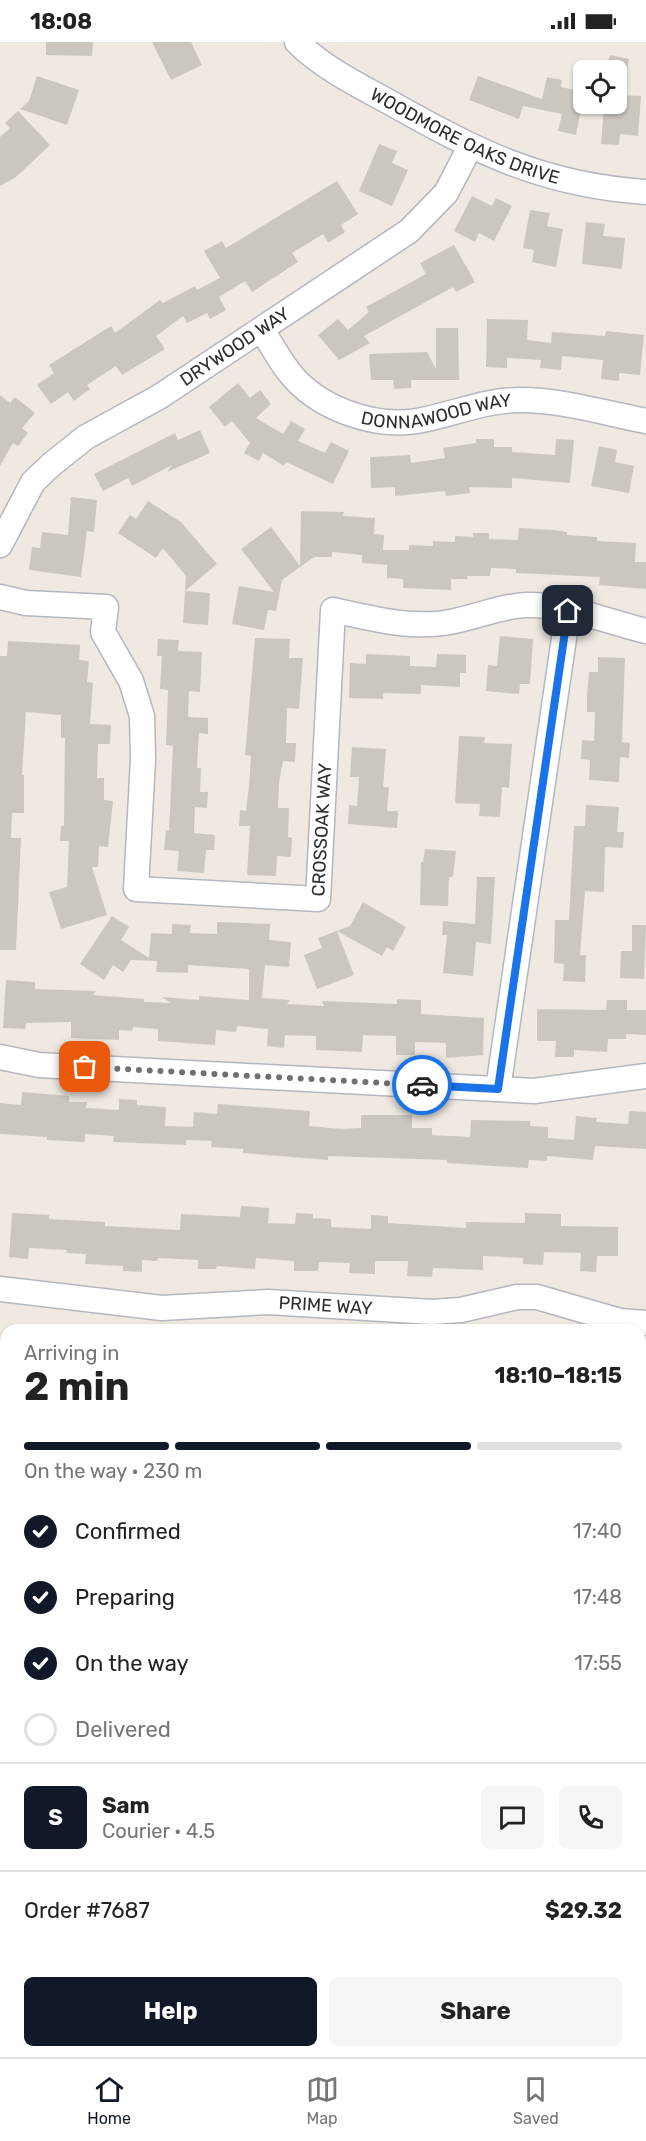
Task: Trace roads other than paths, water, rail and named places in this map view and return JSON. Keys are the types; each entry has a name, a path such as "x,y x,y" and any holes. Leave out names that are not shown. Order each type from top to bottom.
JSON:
{"street":[{"name":"WOODMORE OAKS DRIVE","path":"297,42 352,81 470,147 524,169 555,178 586,185 646,192"},
{"name":"DRYWOOD WAY","path":"0,545 33,482 52,464 86,437 159,397 409,231 446,193 470,147"},
{"name":"DONNAWOOD WAY","path":"262,330 290,373 309,392 332,405 370,418 417,421 465,407 519,400 557,402 646,421"},
{"name":"CROSSOAK WAY","path":"0,597 26,603 105,607 103,632 131,681 142,716 143,759 136,889 318,899 333,610 384,621 424,625 459,621 507,607 548,606 646,631"},
{"path":"498,1089 568,611"},
{"path":"0,1057 39,1065 534,1091 646,1076"},
{"name":"PRIME WAY","path":"0,1289 162,1308 268,1302 432,1312 461,1310 517,1297 537,1297 620,1322 646,1323"}]}
